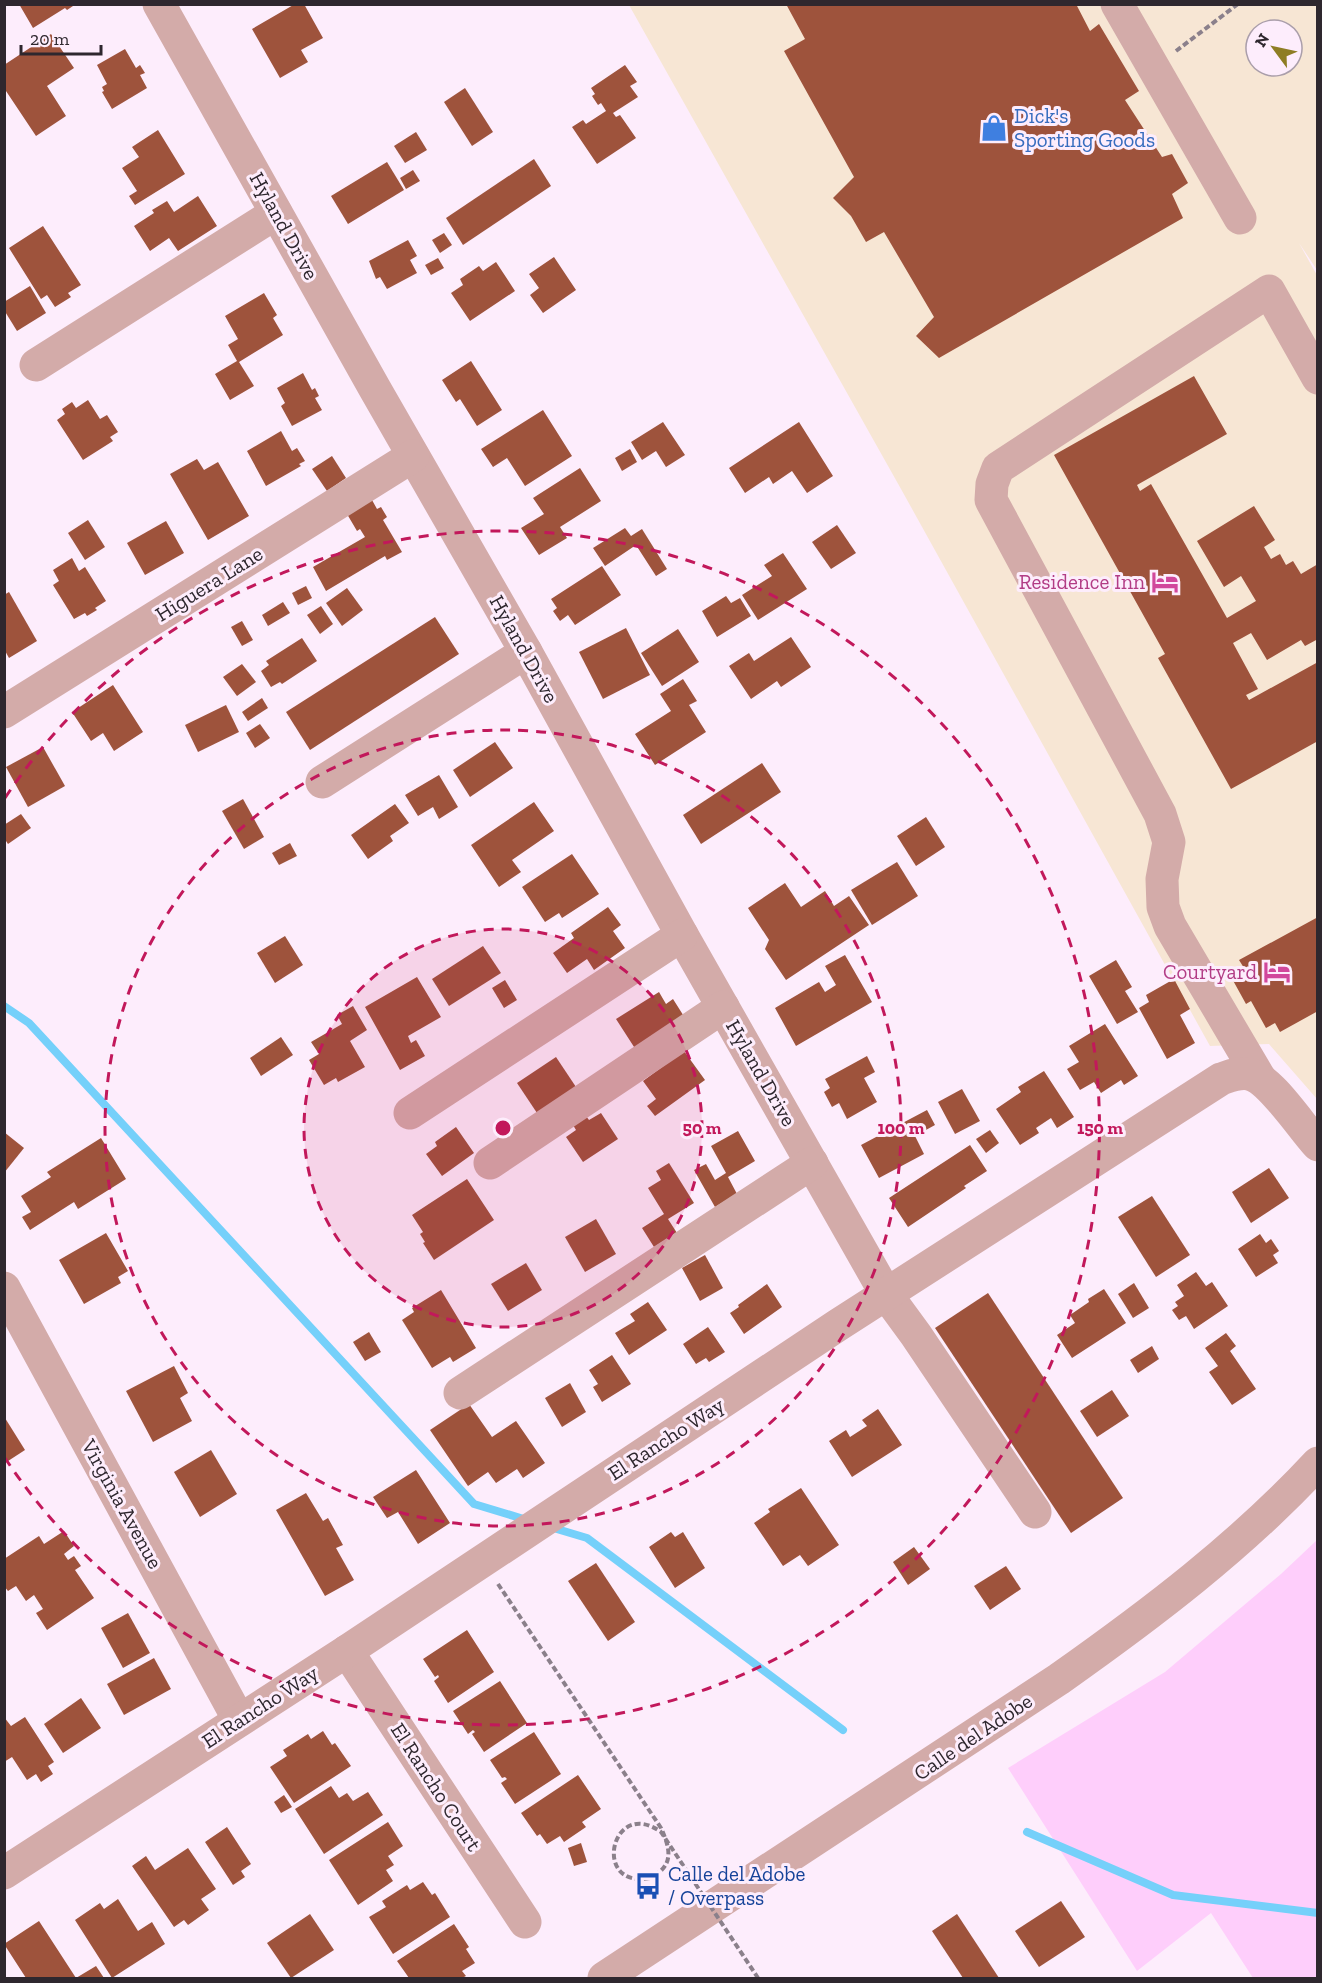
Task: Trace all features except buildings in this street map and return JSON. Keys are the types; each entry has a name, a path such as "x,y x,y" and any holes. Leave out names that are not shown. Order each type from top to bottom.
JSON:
{"street":[{"name":"Hyland Drive","path":"159,4 886,1294 1035,1512"},
{"path":"1116,4 1240,218"},
{"path":"36,365 276,213"},
{"path":"1317,378 1269,291 998,468 992,484 991,500 1160,814 1169,842 1162,879 1163,907 1170,926 1258,1077 1269,1085 1317,1145"},
{"name":"Higuera Lane","path":"4,712 413,456"},
{"path":"322,782 526,652"},
{"path":"410,1113 682,935"},
{"path":"490,1162 723,1007"},
{"name":"El Rancho Way","path":"4,1873 347,1651 886,1294 1221,1079 1242,1074 1258,1077"},
{"path":"460,1393 812,1163"},
{"name":"Virginia Avenue","path":"4,1288 239,1720"},
{"name":"Calle del Adobe","path":"604,1978 890,1792 1112,1642 1226,1551 1315,1465"},
{"name":"El Rancho Court","path":"347,1651 525,1922"}],"path":[{"path":"1153,65 1174,53 1238,4"},
{"path":"495,1578 758,1978"},
{"path":"634,1824 653,1826 667,1839 669,1858 658,1874 650,1878 641,1880 624,1875 614,1860 614,1842 626,1828 634,1824"}],"shaded area":[{"path":"629,5 1317,5 1317,270 1299,243 1318,277 1317,1099 1269,1044 1210,1046"},
{"path":"1317,1540 1317,1978 1253,1978 1211,1913 1137,1971 1008,1768 1165,1672 1281,1574"}],"waterway":[{"path":"4,1006 29,1023 474,1504 527,1520"},
{"path":"550,1527 587,1538 843,1730"},
{"path":"1027,1832 1173,1895 1318,1913"}],"place":[{"name":"Dick's Sporting Goods","path":"994,128"},
{"name":"Residence Inn","path":"1165,582"},
{"name":"Courtyard","path":"1277,972"},
{"name":"Calle del Adobe / Overpass","path":"648,1886"}]}
